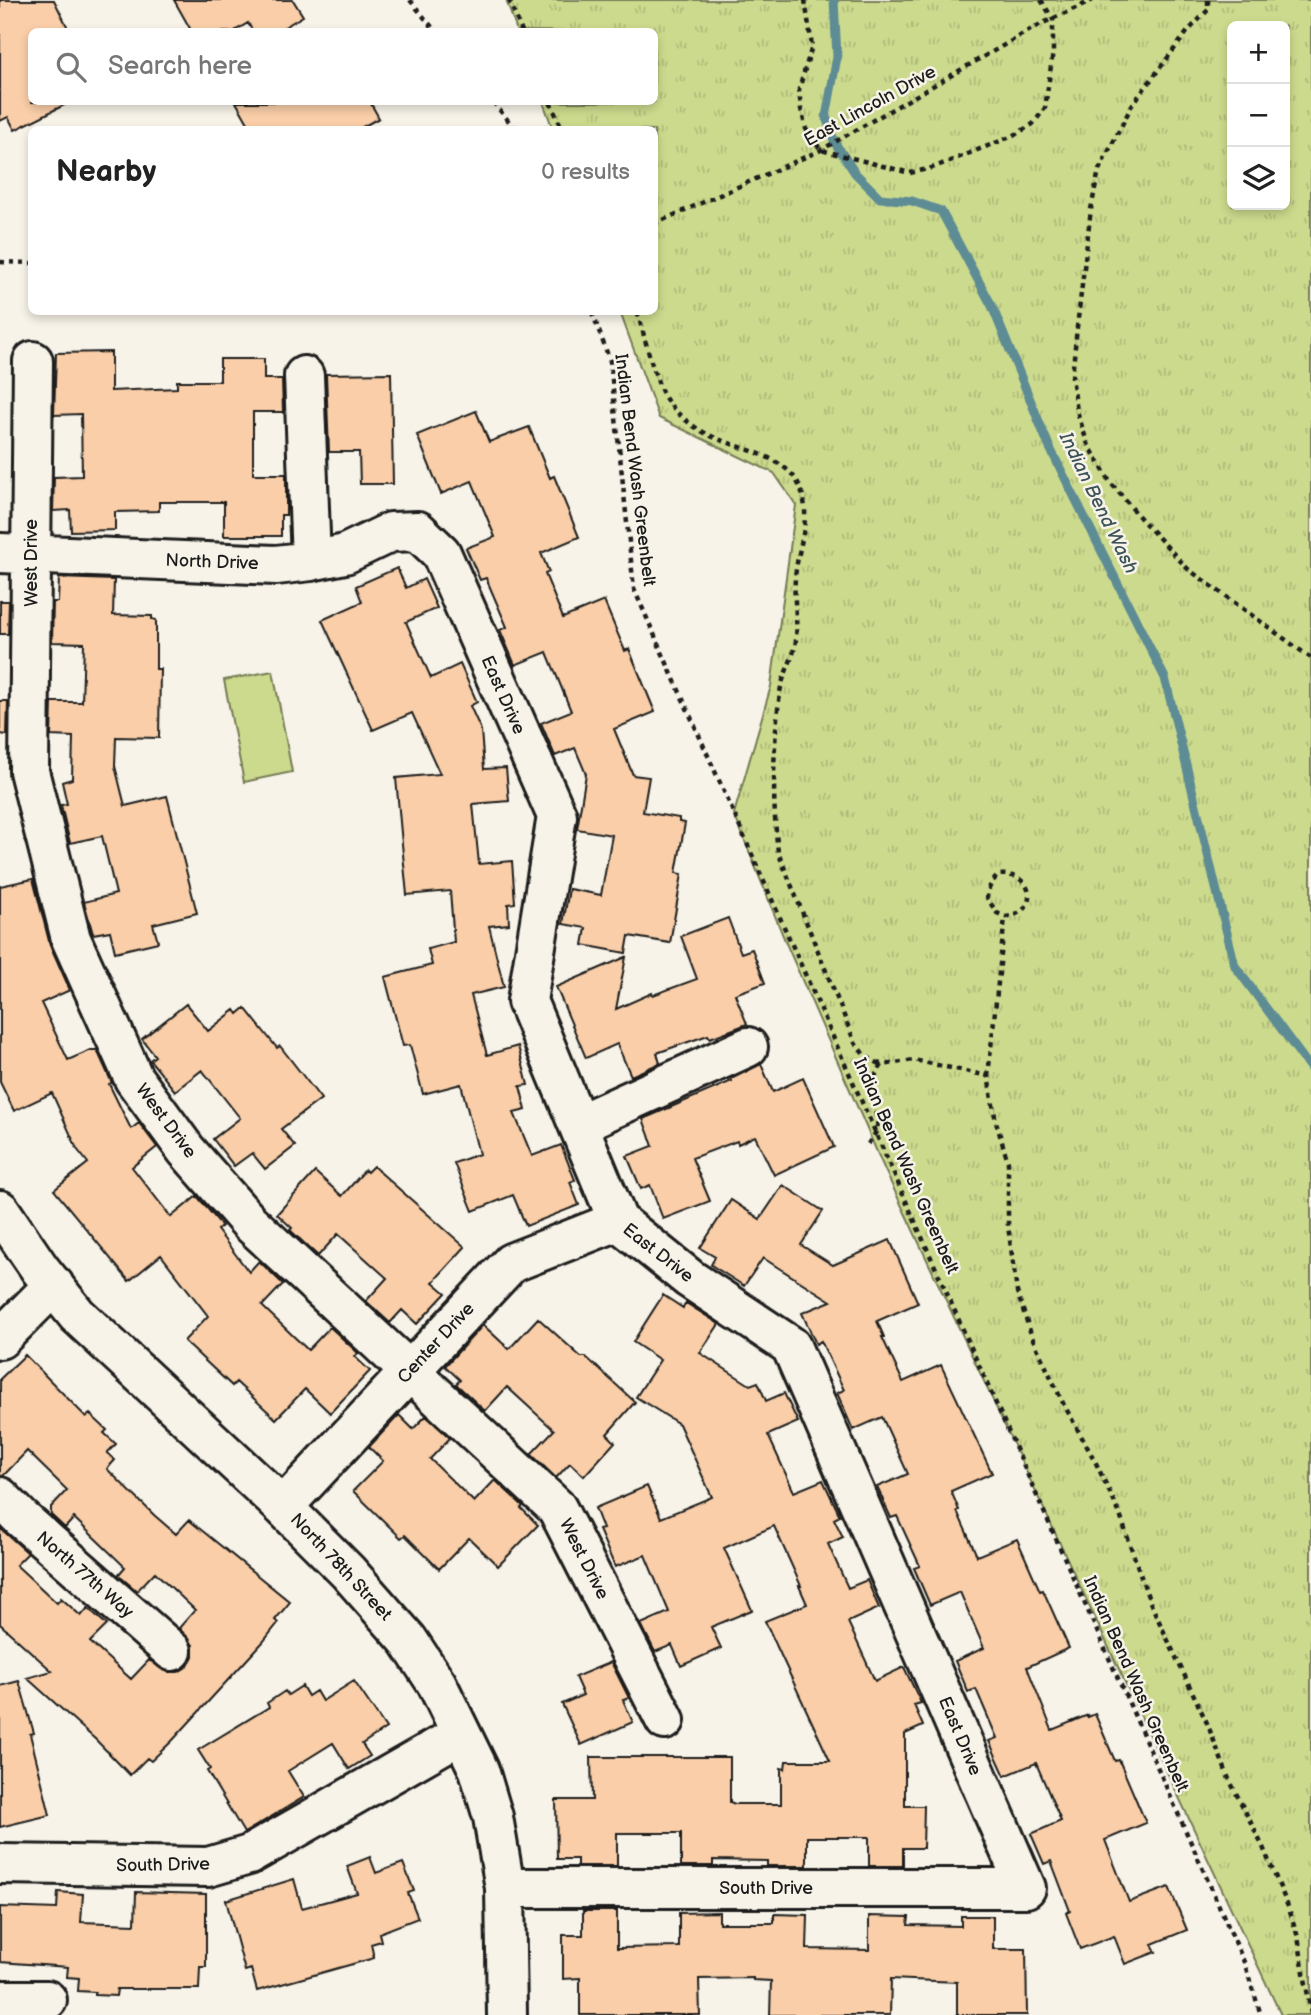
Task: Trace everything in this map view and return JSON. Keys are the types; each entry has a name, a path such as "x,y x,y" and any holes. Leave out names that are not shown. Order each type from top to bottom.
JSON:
{"street":[{"name":"West Drive","path":"33,361 15,554 29,771 71,939 134,1079 187,1150 249,1222 409,1373 558,1508 665,1720"},
{"path":"304,376 311,561"},
{"name":"North Drive","path":"15,554 276,565 345,554 391,532 418,531"},
{"name":"East Drive","path":"418,531 441,553 557,816 527,1001 618,1221 690,1279 791,1346 1026,1888"},
{"path":"579,1124 748,1047"},
{"name":"North 78th Street","path":"0,1210 77,1315 284,1507 348,1572 408,1640 437,1684 478,1770 493,1818 506,1888 507,2015"},
{"name":"Center Drive","path":"284,1507 511,1263 618,1221"},
{"path":"0,1339 54,1285"},
{"name":"North 77th Way","path":"0,1497 172,1651"},
{"name":"South Drive","path":"0,1864 208,1867 249,1855 461,1734"},
{"name":"South Drive","path":"506,1888 1026,1888"},
{"path":"0,2000 47,2000"}],"path":[{"path":"410,0 433,28"},
{"path":"509,0 520,28"},
{"path":"805,0 812,46 800,89 806,130 821,150 910,173 932,168 1013,136 1033,124 1045,108 1053,52 1053,19 1041,0"},
{"name":"East Lincoln Drive","path":"658,222 821,150 1053,19 1093,0"},
{"path":"1208,0 1208,10 1132,105 1099,170 1091,209 1072,377 1077,411 1087,442 1110,482 1188,569 1311,658"},
{"path":"495,105 513,126"},
{"path":"551,105 560,126"},
{"path":"0,262 28,263"},
{"name":"Indian Bend Wash Greenbelt","path":"593,315 610,360 634,589 1244,1962 1261,2015"},
{"path":"639,315 657,377 667,400 684,419 706,434 773,460 789,470 798,484 805,504 805,534 794,581 797,629 794,649 780,690 776,741 776,832 778,852 855,1043 865,1056 882,1065 914,1060 988,1076"},
{"path":"998,875 1017,876 1027,888 1030,897 1027,905 1014,916 1005,916 996,913 987,898 988,887 998,875"},
{"path":"1005,916 988,1076 996,1122 1008,1162 1008,1227 1017,1292 1032,1337 1119,1512 1149,1600 1289,1909 1298,1937 1311,2014"},
{"path":"868,1144 878,1129 872,1090 876,1074 882,1065"}],"green space":[{"path":"506,0 1311,0 1311,2015 1281,2015 884,1168 786,943 734,814 771,686 796,505 774,473 659,418 621,315 658,315 658,126 552,126 544,105 658,105 658,28 516,28"},
{"path":"273,671 292,772 244,782 224,680"}],"building":[{"path":"0,0 54,0 68,28 28,28 28,105 64,105 15,130 8,117 0,121"},
{"path":"174,0 293,0 303,16 283,28 251,28 248,23 240,28 190,28"},
{"path":"238,105 372,105 379,118 364,126 250,126"},
{"path":"111,352 111,391 177,388 177,381 220,381 220,359 264,359 264,379 282,379 283,412 253,412 253,474 286,474 286,515 281,515 281,536 224,536 224,502 159,502 159,511 115,512 115,530 71,531 70,510 53,511 54,477 82,476 81,414 54,415 56,353"},
{"path":"391,373 393,484 360,484 359,452 329,452 326,374"},
{"path":"476,411 489,442 529,427 550,478 554,476 579,537 541,553 549,572 545,574 563,618 604,601 625,651 629,649 655,712 614,729 633,775 649,777 643,812 679,818 679,822 685,823 676,873 682,874 670,943 629,936 626,953 583,945 586,928 563,924 569,889 601,895 612,835 577,829 586,774 575,748 555,756 541,723 571,711 547,652 515,665 500,630 507,627 486,578 480,580 466,548 495,537 472,481 441,494 417,435"},
{"path":"397,568 406,588 424,579 437,608 406,622 431,678 460,664 477,702 470,706 481,730 484,769 506,768 509,801 473,804 479,864 512,861 515,903 508,904 509,924 489,926 504,987 471,995 487,1055 518,1046 528,1085 520,1086 526,1110 514,1113 532,1156 561,1145 575,1180 570,1182 579,1205 526,1226 513,1195 473,1211 454,1163 479,1154 461,1084 423,1094 410,1045 403,1046 385,977 432,965 428,949 454,942 450,891 407,895 396,778 440,774 412,713 373,730 322,620 362,602 356,586"},
{"path":"59,578 114,580 113,615 152,616 152,619 156,620 156,669 160,669 159,738 116,737 115,766 125,806 167,796 197,913 153,924 158,942 115,952 110,931 93,934 84,902 116,894 102,836 70,843 61,805 67,804 62,782 72,779 73,737 51,736 52,702 82,702 84,643 52,642 53,602 58,602"},
{"path":"0,601 9,601 8,634 0,634"},
{"path":"0,701 8,701 7,735 0,734"},
{"path":"33,879 50,945 70,990 41,1003 68,1060 97,1050 112,1083 109,1084 131,1129 139,1123 157,1147 132,1167 171,1217 197,1196 222,1226 217,1230 249,1272 259,1261 283,1284 262,1306 308,1350 330,1327 358,1353 355,1357 370,1371 330,1413 305,1389 276,1419 236,1382 232,1386 184,1341 208,1316 161,1255 129,1281 54,1190 88,1163 77,1149 52,1093 14,1111 0,1082 0,886"},
{"path":"728,918 741,953 752,949 765,983 735,994 747,1024 657,1053 660,1063 631,1076 617,1044 586,1058 556,987 626,957 616,1009 652,993 653,995 697,979 681,936"},
{"path":"186,1004 208,1031 235,1010 238,1014 245,1008 277,1048 280,1046 321,1099 281,1129 295,1146 265,1169 252,1153 234,1166 213,1139 240,1118 202,1070 175,1091 150,1060 155,1056 142,1039"},
{"path":"761,1064 773,1092 803,1078 834,1147 774,1175 755,1136 692,1158 710,1201 663,1219 650,1185 641,1189 627,1156 653,1146 643,1119 732,1081 731,1079"},
{"path":"373,1166 465,1247 433,1282 446,1293 417,1324 402,1310 390,1323 366,1301 387,1278 338,1234 318,1256 277,1214 315,1172 342,1196 365,1170 367,1172"},
{"path":"783,1185 823,1211 801,1245 833,1265 890,1240 918,1303 877,1321 882,1337 903,1382 941,1365 992,1473 951,1491 959,1510 957,1511 977,1556 1017,1539 1040,1591 1043,1590 1069,1648 1027,1667 1052,1730 1095,1714 1115,1761 1119,1760 1146,1823 1105,1840 1129,1902 1169,1887 1187,1930 1152,1944 1156,1952 1125,1964 1114,1936 1080,1949 1066,1913 1070,1911 1051,1861 1044,1864 1031,1834 1061,1821 1036,1763 1005,1776 989,1741 997,1738 976,1689 968,1692 955,1661 984,1648 960,1592 930,1605 914,1568 920,1566 897,1516 891,1518 877,1487 908,1474 882,1417 853,1430 837,1393 844,1390 821,1341 816,1344 802,1313 831,1301 763,1258 744,1286 711,1265 715,1257 700,1248 731,1200 760,1219"},
{"path":"663,1295 683,1308 686,1303 719,1324 700,1353 750,1385 758,1382 766,1401 784,1393 798,1422 768,1435 794,1492 823,1480 840,1516 834,1519 843,1537 828,1544 848,1588 867,1580 879,1608 848,1622 875,1681 904,1667 921,1703 914,1705 923,1726 905,1734 905,1806 924,1806 923,1848 903,1848 903,1866 869,1866 869,1837 807,1837 807,1866 767,1866 767,1861 713,1860 713,1866 681,1866 681,1833 617,1833 617,1866 577,1866 577,1859 557,1859 556,1800 592,1800 591,1757 730,1757 730,1802 735,1804 781,1804 781,1768 785,1769 786,1761 830,1761 765,1621 807,1604 774,1526 724,1548 752,1610 711,1627 721,1648 681,1666 672,1645 655,1652 641,1624 669,1612 645,1555 615,1567 599,1530 603,1529 595,1508 647,1486 661,1518 712,1497 679,1424 636,1397 660,1360 633,1342"},
{"path":"538,1318 635,1402 607,1434 615,1442 584,1476 570,1463 556,1478 531,1454 554,1430 507,1387 485,1411 456,1384 460,1380 445,1366 483,1325 509,1349"},
{"path":"25,1355 86,1417 90,1414 107,1430 104,1433 116,1444 107,1453 115,1460 107,1469 154,1515 176,1534 189,1520 290,1602 275,1620 278,1623 263,1642 172,1741 151,1761 147,1758 130,1775 96,1740 27,1678 52,1671 0,1624 0,1528 28,1553 16,1565 57,1603 61,1598 81,1616 88,1608 107,1625 90,1642 131,1679 149,1660 168,1672 178,1672 188,1666 193,1656 193,1645 179,1628 195,1610 155,1572 137,1591 118,1575 125,1567 74,1518 65,1528 51,1515 51,1507 67,1490 27,1451 0,1476 0,1379"},
{"path":"399,1415 413,1429 426,1416 450,1438 430,1459 474,1502 495,1480 523,1506 521,1508 538,1525 498,1566 469,1538 439,1569 405,1535 401,1538 353,1491 383,1461 369,1447"},
{"path":"611,1662 629,1698 623,1700 633,1722 581,1745 562,1704 583,1695 575,1677"},
{"path":"19,1681 34,1733 30,1734 50,1815 0,1827 0,1686"},
{"path":"354,1681 386,1728 362,1744 370,1756 349,1769 333,1743 288,1771 304,1797 244,1833 207,1771 210,1769 198,1750 269,1707 267,1703 285,1691 288,1695 302,1686 308,1696 316,1691 322,1701"},
{"path":"370,1857 376,1873 403,1863 414,1891 408,1893 418,1918 379,1933 381,1941 371,1944 374,1958 257,1991 251,1969 245,1971 226,1900 294,1879 302,1908 357,1893 347,1866"},
{"path":"58,1892 83,1894 81,1922 135,1924 136,1892 206,1894 206,1967 200,1967 199,1989 117,1989 116,1996 95,1995 95,1992 78,1991 79,1978 67,1977 68,1967 0,1962 0,1907 57,1909"},
{"path":"583,1911 617,1911 617,1948 679,1947 679,1913 719,1912 719,1923 774,1923 774,1914 808,1915 807,1949 869,1950 869,1916 909,1917 908,1925 961,1926 961,1916 993,1916 993,1949 1026,1949 1027,2015 957,2015 957,1982 891,1979 890,2015 770,2015 771,1981 753,1978 699,1979 700,2015 580,2015 580,1978 563,1979 563,1935 583,1935"}],"waterway":[{"name":"Indian Bend Wash","path":"834,0 837,57 826,117 835,143 855,173 880,198 912,201 941,211 992,306 1049,446 1165,678 1235,966 1311,1069"}]}
